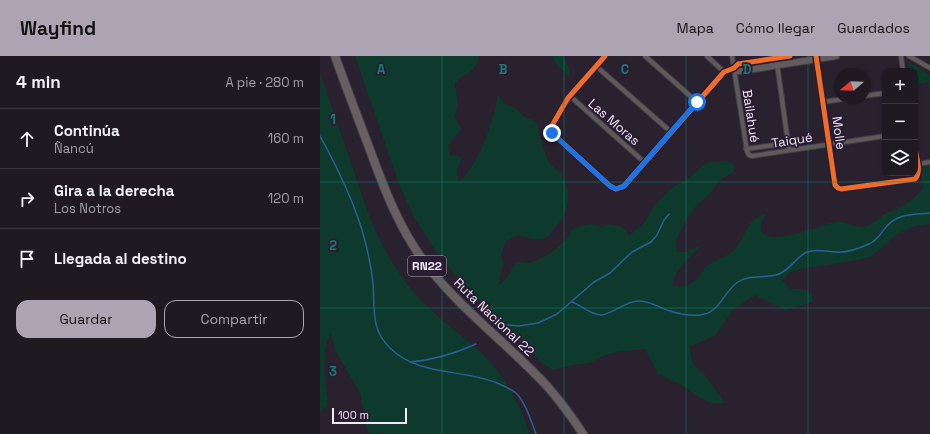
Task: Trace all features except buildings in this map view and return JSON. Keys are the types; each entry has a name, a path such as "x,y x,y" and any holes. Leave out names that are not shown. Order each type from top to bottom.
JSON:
{"highway":[{"name":"Ruta Nacional 22","path":"335,56 389,198 416,251 434,274 465,308 547,386 573,418 583,434"}],"street":[{"path":"604,56 570,96 550,130 610,186 618,189 624,186 724,72 734,68 738,64 790,56"},
{"path":"645,56 697,102"},
{"path":"707,56 724,72"},
{"name":"Bailahué","path":"732,56 746,149 749,155"},
{"path":"734,68 741,71 836,56"},
{"path":"901,56 903,68"},
{"path":"908,56 930,68"},
{"path":"776,57 789,150"},
{"name":"Molle","path":"816,58 835,185 841,190 913,179 918,177 918,164"},
{"path":"596,66 671,132"},
{"path":"870,95 882,93"},
{"name":"Las Moras","path":"570,96 644,162"},
{"path":"823,102 834,100"},
{"name":"Taiqué","path":"749,155 882,136"},
{"name":"Taiqué","path":"746,149 788,143"},
{"path":"918,164 930,162"}],"green space":[{"path":"355,56 479,56 478,62 475,66 455,84 458,105 455,117 461,128 458,134 448,145 451,156 457,155 462,157 457,171 459,182 473,165 479,154 489,129 498,94 505,104 516,108 524,117 535,121 538,125 541,141 549,163 561,174 568,190 568,202 562,219 550,235 542,239 532,239 518,235 506,241 501,254 503,265 498,286 505,280 515,264 520,262 529,263 548,255 566,240 573,229 580,226 591,224 602,227 610,224 615,225 622,227 629,236 645,222 654,206 670,189 710,162 727,161 733,164 736,168 732,173 721,179 709,195 699,203 687,218 678,236 676,243 677,252 685,252 703,244 680,268 674,279 673,285 686,286 693,283 706,267 734,250 753,221 765,214 761,229 765,235 772,237 783,237 835,222 844,222 861,227 870,225 883,215 906,204 918,194 923,188 921,168 930,165 930,224 915,226 897,234 871,257 799,269 789,273 782,280 791,289 804,289 812,295 813,302 785,310 755,295 734,309 715,336 690,346 691,357 695,366 705,375 725,403 713,404 695,395 683,386 658,374 645,349 605,355 589,363 553,370 543,364 477,301 434,249 414,217 400,187"},
{"path":"552,56 563,56 570,71 569,77 556,64"},
{"path":"910,63 930,75 930,90 928,82 918,84 918,68 908,68 908,65"},
{"path":"320,73 370,218 392,263 414,293 430,309 487,358 509,389 521,411 530,434 383,434 383,432 379,434 370,434 367,430 360,393 335,350 331,334 326,348 325,358 325,378 328,404 320,412"}],"waterway":[{"path":"320,136 343,182 362,230 369,256 372,276 376,325 384,341 401,357 427,368 484,379 512,390 523,402 536,434"},
{"path":"572,302 598,315 607,314 629,303 639,301 647,302 666,310 681,314 700,315 707,313 717,306 738,282 753,277 779,274 807,252 818,250 841,252 858,249 874,241 886,227 896,219 906,216 930,213"},
{"path":"501,329 508,325 519,326 538,323 557,314 594,282 610,273 632,252 651,242 657,235 664,220 669,214"},
{"path":"410,362 444,356 476,344"}],"cycle path":[{"path":"605,56 568,98 550,129 553,134 610,186 616,189 624,186 724,72 734,68 738,64 790,56"},
{"path":"816,56 835,185 841,189 915,179 917,176"}],"route":[{"path":"552,133 610,186 618,189 624,186 697,102"}]}
